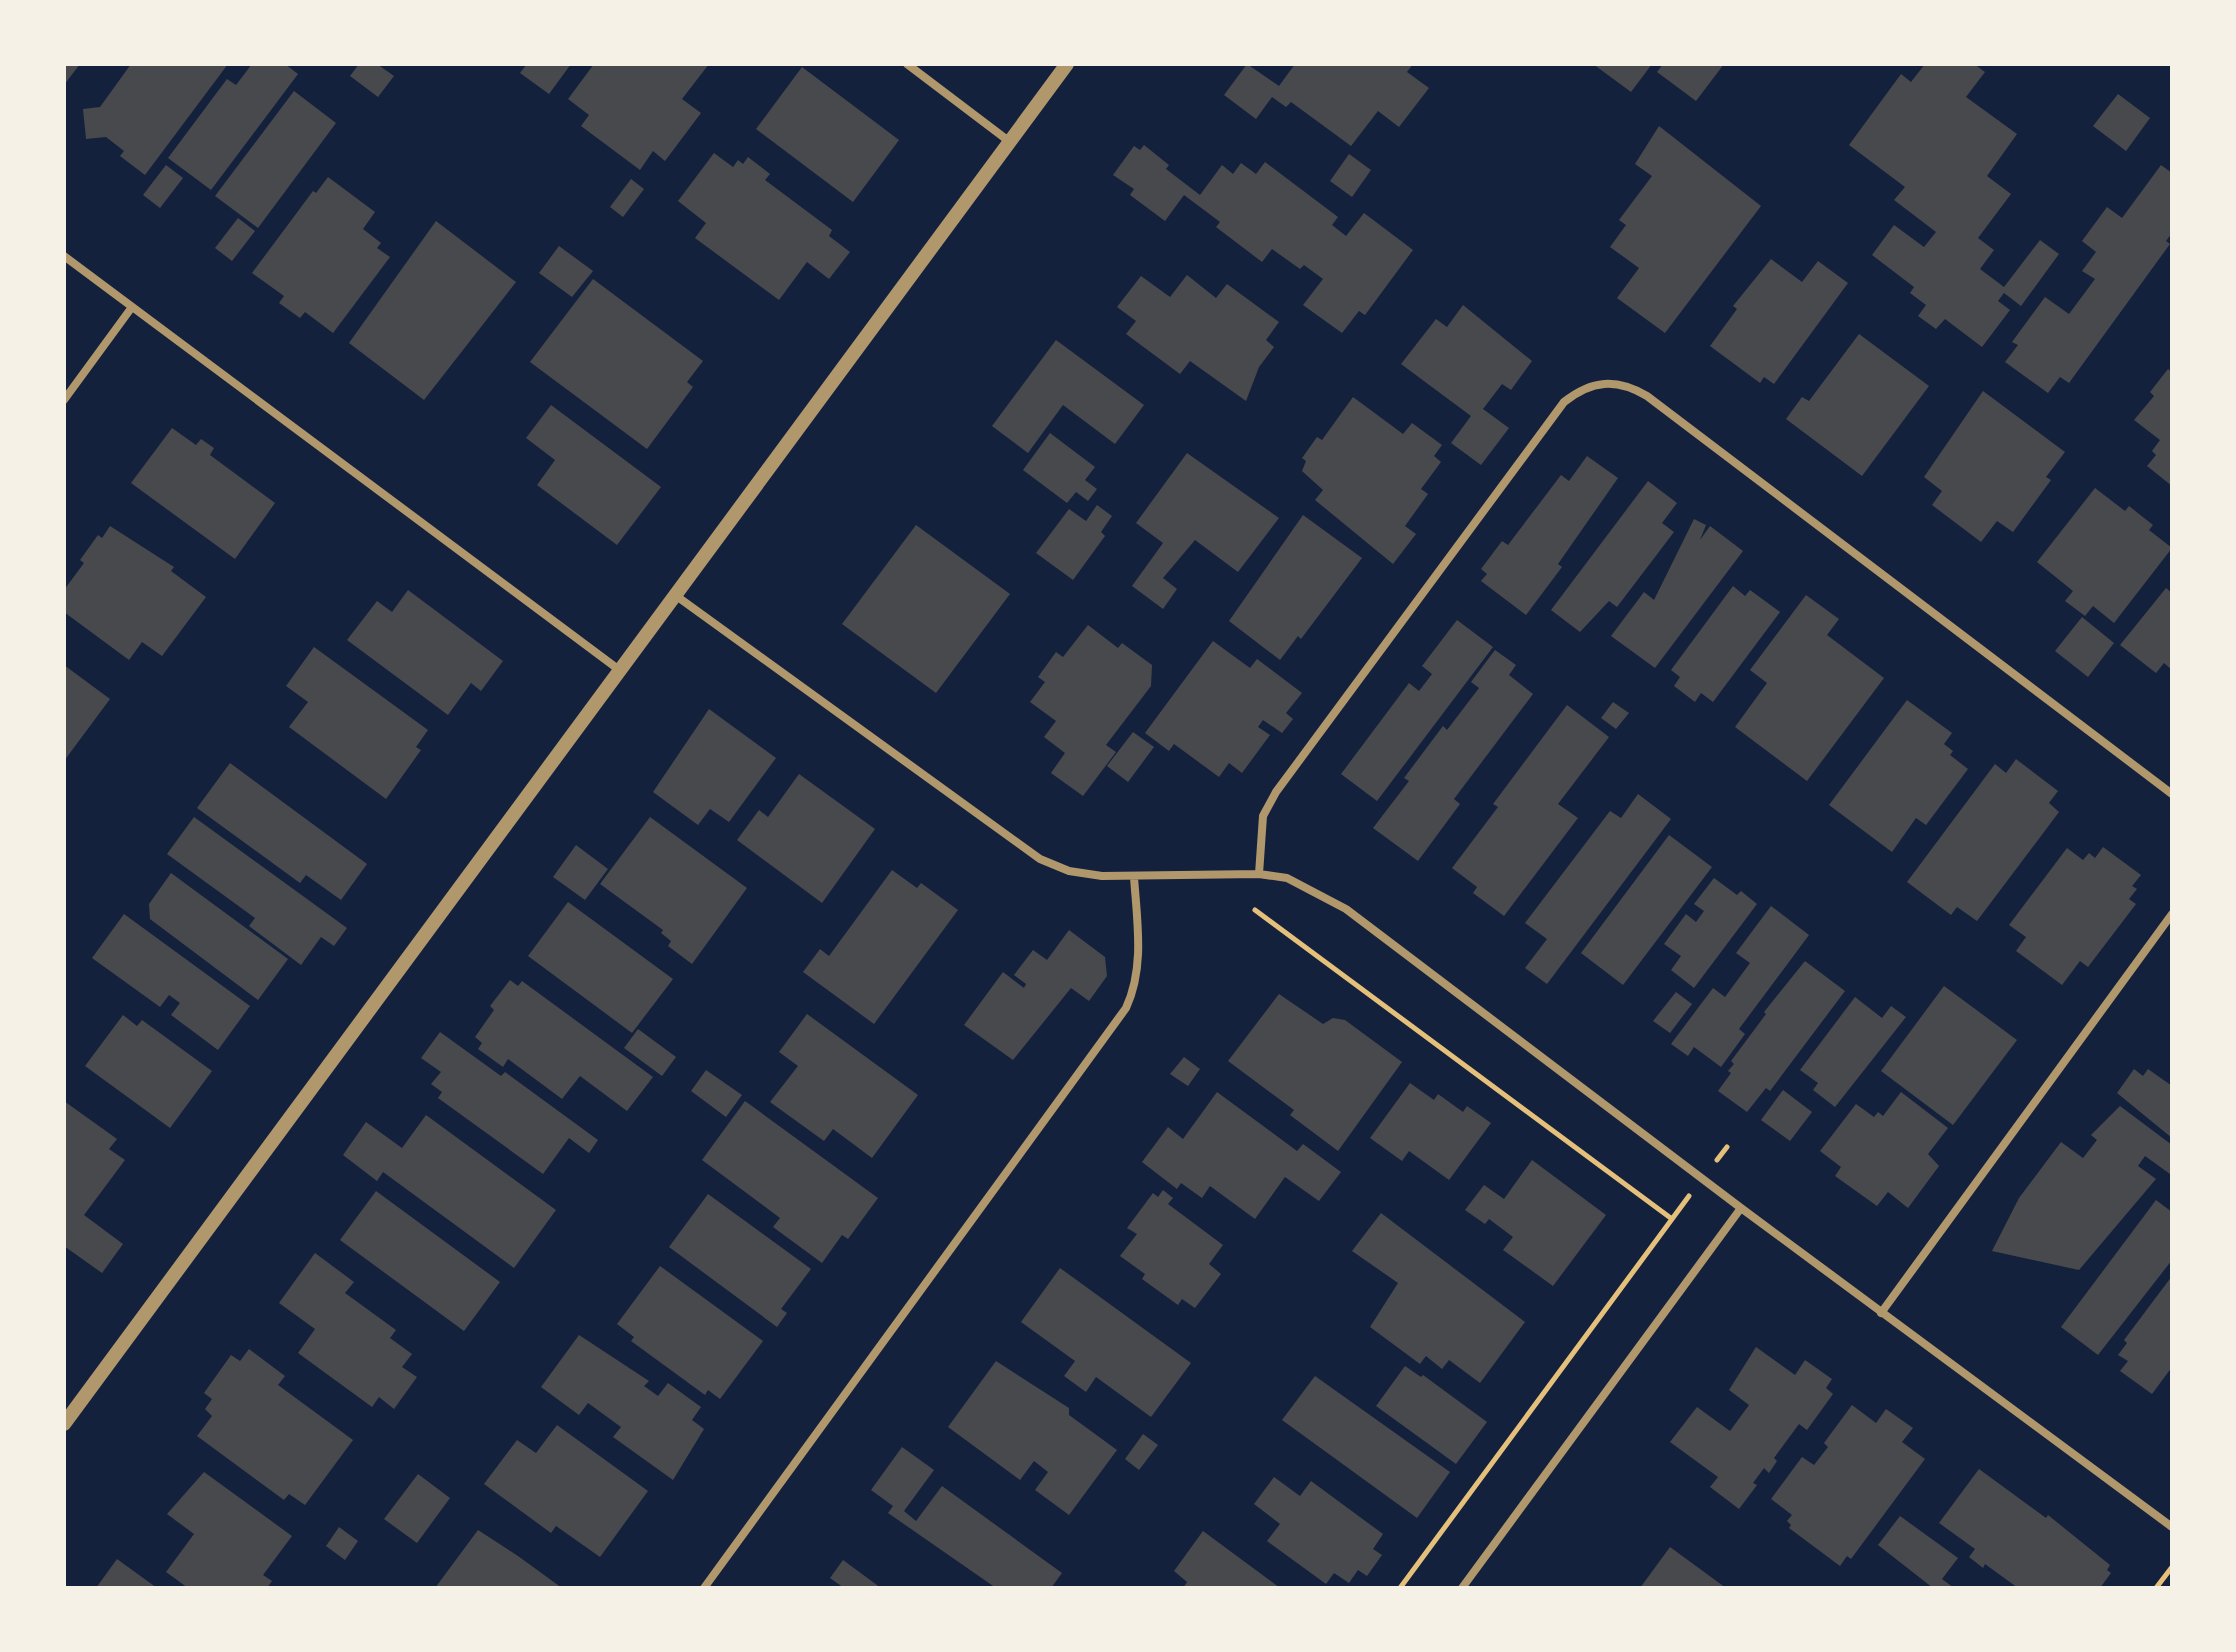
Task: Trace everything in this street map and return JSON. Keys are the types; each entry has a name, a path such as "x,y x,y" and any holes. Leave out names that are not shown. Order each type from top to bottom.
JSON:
{"street":[{"path":"907,64 1010,142"},
{"path":"64,1424 1067,64"},
{"path":"64,256 618,669"},
{"path":"64,400 132,307"},
{"path":"1259,874 1263,816 1276,792 1564,402 1581,389 1603,382 1629,385 1647,396 2172,794"},
{"path":"674,594 1040,859 1069,871 1134,877 1259,874 1287,878 1308,886 1346,909 1881,1313 2172,1527"},
{"path":"704,1588 1126,1008 1134,992 1139,945 1134,877"},
{"path":"1881,1313 2172,914"},
{"path":"1462,1588 1741,1208"}],"path":[{"path":"1255,910 1672,1219"},
{"path":"1400,1588 1680,1208"},
{"path":"2156,1588 2172,1567"}],"building":[{"path":"64,64 80,64 64,85"},
{"path":"131,64 228,64 145,175 120,156 124,151 106,137 86,139 83,109 100,107"},
{"path":"252,64 285,64 298,74 211,190 168,158 227,79 236,85"},
{"path":"359,64 377,64 394,76 378,97 350,76"},
{"path":"527,64 571,64 549,94 520,73"},
{"path":"594,64 709,64 682,99 701,113 665,161 653,151 640,170 581,126 589,115 568,99"},
{"path":"1247,64 1279,86 1295,64 1413,64 1407,72 1429,88 1399,127 1378,111 1351,146 1291,102 1286,107 1272,97 1256,119 1224,95"},
{"path":"1593,64 1652,64 1631,92"},
{"path":"1663,64 1724,64 1696,101 1657,72"},
{"path":"1925,64 1974,64 1985,72 1966,97 2017,134 1987,176 2011,194 1978,238 1994,250 1980,269 2004,287 2040,240 2059,254 2021,306 2004,293 1998,301 2010,310 1982,347 1945,319 1936,329 1918,316 1926,305 1910,293 1914,287 1872,255 1894,225 1924,247 1936,232 1894,200 1905,187 1849,145 1901,74 1911,82"},
{"path":"802,67 899,140 853,202 756,129"},
{"path":"294,91 336,123 258,228 215,196"},
{"path":"2118,94 2150,118 2126,151 2093,126"},
{"path":"1659,126 1761,206 1665,333 1617,298 1639,268 1610,247 1626,225 1619,220 1652,176 1635,164"},
{"path":"1144,145 1169,165 1166,169 1200,195 1222,165 1233,174 1241,163 1256,174 1265,162 1338,217 1332,225 1346,236 1364,213 1413,250 1365,315 1359,311 1342,333 1303,305 1323,279 1304,265 1300,269 1272,249 1262,262 1216,227 1220,222 1184,195 1165,221 1130,195 1134,189 1113,175 1134,146 1140,150"},
{"path":"714,153 733,167 738,160 743,164 748,157 770,174 765,180 832,230 829,236 850,252 829,279 807,262 779,300 695,238 706,223 678,201"},
{"path":"1349,154 1371,170 1352,197 1330,181"},
{"path":"166,165 183,178 160,208 143,195"},
{"path":"2161,165 2172,173 2172,233 2166,241 2170,244 2069,383 2060,377 2048,393 2005,362 2018,345 2012,342 2045,297 2069,314 2095,279 2082,271 2096,252 2082,241 2107,207 2122,218"},
{"path":"328,177 375,212 363,229 381,243 377,248 390,257 333,333 305,312 300,318 279,303 284,296 252,273 313,191 316,193"},
{"path":"631,179 644,189 623,217 610,207"},
{"path":"238,218 255,231 232,261 215,248"},
{"path":"436,221 516,282 424,400 349,343"},
{"path":"559,246 593,271 572,297 539,273"},
{"path":"1771,259 1802,282 1818,261 1848,283 1774,384 1764,377 1760,383 1710,346 1737,309 1733,306"},
{"path":"1187,275 1216,298 1227,284 1279,322 1266,340 1274,347 1259,367 1246,401 1190,361 1180,374 1126,334 1136,321 1117,307 1141,276 1170,297"},
{"path":"593,279 703,361 687,382 693,387 647,449 530,362"},
{"path":"1463,305 1532,361 1511,390 1502,384 1483,409 1509,428 1481,465 1451,443 1471,416 1401,364 1436,319 1447,327"},
{"path":"1859,334 1929,386 1862,476 1786,419 1802,397 1809,401"},
{"path":"1056,340 1144,405 1115,444 1063,405 1028,453 992,426"},
{"path":"2168,369 2172,372 2172,486 2147,466 2156,455 2152,451 2160,440 2134,420 2154,396 2150,392"},
{"path":"1983,391 2065,452 2046,477 2051,480 2013,532 1997,521 1981,542 1932,505 1942,491 1924,477"},
{"path":"1353,397 1403,434 1412,423 1442,445 1434,456 1441,462 1421,489 1428,494 1405,526 1416,534 1393,564 1315,500 1323,490 1302,471 1306,461 1302,458 1317,437 1322,440"},
{"path":"551,405 661,487 617,545 537,485 555,460 526,438"},
{"path":"172,428 196,445 201,439 214,448 210,455 275,503 235,559 131,483"},
{"path":"1050,433 1095,467 1085,480 1097,489 1088,501 1076,492 1067,503 1023,470"},
{"path":"1187,453 1279,518 1238,572 1195,540 1163,578 1177,589 1163,609 1132,586 1163,543 1136,523"},
{"path":"1587,456 1618,478 1558,564 1562,567 1526,615 1481,581 1487,574 1481,569 1502,541 1508,545 1561,475 1569,481"},
{"path":"1648,481 1677,503 1662,523 1674,532 1617,607 1609,601 1580,632 1551,610"},
{"path":"2095,488 2125,511 2129,506 2153,525 2149,530 2172,548 2114,623 2093,606 2085,616 2065,601 2073,591 2037,562"},
{"path":"1097,505 1112,516 1101,532 1105,536 1073,580 1036,553 1069,509 1086,521"},
{"path":"1303,515 1362,558 1301,639 1298,636 1280,660 1229,621"},
{"path":"1694,519 1706,525 1700,540 1710,526 1743,551 1655,668 1611,636 1644,592 1654,600"},
{"path":"916,525 1010,594 936,693 842,624"},
{"path":"110,526 174,567 171,571 206,597 162,656 142,642 129,660 64,612 64,590 84,563 80,560 98,535 102,538"},
{"path":"1733,586 1745,596 1750,590 1780,612 1713,702 1701,693 1695,702 1674,686 1680,677 1671,670"},
{"path":"2166,588 2172,593 2172,670 2164,663 2156,673 2120,645"},
{"path":"408,590 503,661 481,691 471,683 448,715 347,640 377,601 392,612"},
{"path":"1806,595 1839,619 1827,635 1884,678 1807,781 1735,727 1767,683 1750,670"},
{"path":"2082,617 2114,643 2088,677 2055,651"},
{"path":"1457,620 1493,647 1377,801 1341,774 1409,683 1419,691 1432,674 1422,666"},
{"path":"1088,625 1118,648 1122,643 1152,665 1151,686 1106,745 1116,752 1083,796 1051,773 1065,753 1044,737 1056,721 1030,702 1045,682 1038,677 1056,652 1063,657"},
{"path":"1213,641 1250,668 1257,659 1302,693 1286,713 1293,719 1282,733 1263,720 1258,727 1270,735 1242,773 1229,763 1219,777 1174,744 1169,751 1145,733"},
{"path":"314,647 428,730 416,747 421,750 386,799 289,727 308,702 286,686"},
{"path":"1495,650 1516,665 1509,675 1533,694 1454,799 1460,804 1418,861 1373,828 1409,781 1404,778 1443,726 1447,730 1479,688 1471,682"},
{"path":"64,665 110,699 64,761"},
{"path":"1907,700 1952,733 1944,744 1953,751 1950,755 1968,769 1926,825 1916,818 1892,852 1829,805"},
{"path":"1613,702 1629,713 1616,729 1601,718"},
{"path":"1567,705 1609,737 1558,804 1578,818 1504,916 1473,893 1477,887 1452,868 1498,807 1493,804"},
{"path":"709,709 776,758 729,822 710,809 698,825 653,792"},
{"path":"1133,732 1154,747 1128,782 1107,766"},
{"path":"2016,759 2058,791 2049,803 2059,812 1977,921 1957,907 1951,915 1907,882 1995,764 2006,773"},
{"path":"230,763 367,864 341,900 306,875 300,883 197,808"},
{"path":"799,774 875,829 822,903 737,840 759,810 768,817"},
{"path":"1638,794 1671,819 1547,984 1525,968 1547,939 1525,923 1610,811 1621,818"},
{"path":"194,817 347,928 334,946 321,937 301,965 249,926 255,918 167,854"},
{"path":"650,817 747,888 692,964 668,946 671,941 661,933 663,930 600,884"},
{"path":"1669,835 1712,867 1623,985 1581,953"},
{"path":"576,845 608,869 585,900 553,877"},
{"path":"2103,847 2141,875 2132,886 2137,889 2129,899 2136,904 2088,967 2080,961 2062,985 2016,951 2026,937 2009,925 2067,848 2083,860 2089,853 2095,858"},
{"path":"892,870 917,888 921,883 958,910 874,1024 803,972 820,949 829,956"},
{"path":"171,873 288,959 258,1000 150,919 149,904"},
{"path":"1714,878 1737,895 1741,891 1757,904 1694,988 1671,970 1681,956 1664,944 1686,914 1696,922 1704,911 1694,904"},
{"path":"568,902 673,979 632,1033 528,956"},
{"path":"1771,906 1809,935 1739,1029 1745,1034 1721,1067 1694,1047 1688,1056 1671,1044 1713,988 1725,997 1750,963 1736,953"},
{"path":"124,914 250,1006 218,1050 171,1015 180,1003 169,995 160,1007 92,958"},
{"path":"1069,930 1105,957 1107,976 1089,1001 1071,988 1013,1060 964,1025 1003,972 1024,988 1026,984 1014,975 1033,950 1047,960"},
{"path":"1805,961 1845,991 1770,1091 1766,1088 1747,1112 1718,1091 1731,1073 1728,1071 1734,1064 1731,1061 1766,1014 1764,1012"},
{"path":"510,980 518,986 522,981 653,1077 627,1111 580,1076 562,1099 508,1059 503,1067 478,1049 482,1043 475,1037 494,1010 490,1006"},
{"path":"1944,986 2017,1040 1953,1125 1881,1071"},
{"path":"1676,992 1692,1004 1670,1033 1653,1021"},
{"path":"1279,994 1323,1024 1333,1018 1345,1020 1402,1062 1338,1151 1290,1115 1294,1110 1228,1061"},
{"path":"1855,997 1882,1018 1891,1006 1906,1017 1835,1107 1813,1090 1818,1083 1800,1070"},
{"path":"807,1014 918,1095 872,1158 833,1129 824,1141 770,1102 798,1066 779,1052"},
{"path":"123,1015 137,1026 142,1020 212,1071 170,1128 85,1066"},
{"path":"638,1029 676,1057 662,1076 624,1048"},
{"path":"440,1032 501,1076 505,1072 598,1140 589,1153 569,1138 543,1174 438,1098 442,1092 431,1084 441,1072 421,1058"},
{"path":"1184,1057 1200,1069 1188,1086 1170,1074"},
{"path":"2134,1069 2143,1076 2148,1069 2172,1086 2172,1138 2117,1093"},
{"path":"706,1070 742,1095 726,1117 691,1091"},
{"path":"1410,1083 1434,1100 1438,1094 1463,1112 1467,1106 1491,1123 1449,1180 1409,1151 1402,1161 1370,1138"},
{"path":"1783,1090 1812,1112 1790,1141 1761,1120"},
{"path":"1217,1092 1297,1151 1303,1144 1341,1172 1319,1201 1285,1177 1255,1219 1210,1186 1202,1198 1181,1183 1177,1189 1142,1162 1168,1127 1183,1139"},
{"path":"1901,1092 1948,1128 1928,1154 1939,1166 1908,1208 1888,1192 1877,1206 1835,1176 1841,1167 1820,1151 1856,1104 1874,1117 1878,1112 1883,1116"},
{"path":"64,1101 117,1139 109,1149 125,1160 84,1215 123,1244 102,1273 64,1246"},
{"path":"745,1101 878,1198 848,1239 842,1235 822,1263 773,1227 780,1218 702,1160"},
{"path":"2120,1106 2172,1145 2170,1174 2145,1156 2138,1166 2156,1179 2079,1270 1992,1251 2019,1198 2061,1142 2083,1158 2097,1140 2091,1135"},
{"path":"426,1115 556,1210 514,1268 383,1172 377,1181 343,1155 366,1122 402,1148"},
{"path":"1532,1160 1606,1215 1553,1286 1503,1250 1513,1237 1489,1219 1485,1224 1465,1210 1484,1185 1504,1199"},
{"path":"1163,1190 1173,1198 1168,1204 1223,1245 1209,1264 1221,1274 1195,1308 1182,1299 1178,1305 1142,1279 1145,1274 1120,1256 1137,1234 1127,1228 1153,1193 1158,1197"},
{"path":"376,1191 500,1282 464,1331 340,1240"},
{"path":"708,1194 811,1269 781,1309 787,1313 777,1327 669,1247"},
{"path":"2156,1200 2172,1212 2172,1260 2098,1355 2061,1327"},
{"path":"1381,1213 1525,1322 1480,1383 1449,1360 1442,1369 1426,1356 1420,1364 1370,1327 1398,1283 1352,1251"},
{"path":"315,1253 354,1282 345,1293 396,1330 390,1338 412,1354 402,1367 417,1377 394,1409 379,1397 372,1407 298,1353 315,1329 279,1303"},
{"path":"660,1266 763,1341 720,1399 708,1390 705,1395 631,1341 634,1337 617,1324"},
{"path":"1060,1268 1191,1363 1151,1417 1096,1377 1086,1392 1064,1376 1075,1361 1021,1322"},
{"path":"2172,1276 2172,1367 2152,1394 2120,1371 2128,1361 2118,1355 2127,1343 2124,1340"},
{"path":"579,1335 649,1381 644,1386 658,1396 668,1383 701,1407 692,1420 704,1429 673,1480 613,1437 621,1427 588,1403 579,1415 541,1387"},
{"path":"1756,1347 1795,1375 1805,1360 1832,1379 1826,1388 1833,1394 1807,1430 1799,1424 1774,1458 1777,1461 1769,1473 1764,1468 1753,1483 1757,1485 1739,1509 1710,1487 1718,1477 1670,1442 1697,1407 1730,1431 1749,1405 1729,1390"},
{"path":"249,1349 285,1376 278,1385 353,1440 305,1505 289,1494 284,1500 197,1436 212,1416 205,1409 212,1399 204,1393 231,1355 240,1361"},
{"path":"996,1361 1069,1408 1069,1415 1117,1450 1069,1515 1035,1490 1048,1472 1034,1461 1020,1480 948,1427"},
{"path":"1405,1366 1421,1377 1423,1375 1487,1422 1456,1464 1376,1406"},
{"path":"1315,1376 1450,1472 1417,1518 1282,1420"},
{"path":"1852,1405 1876,1423 1886,1409 1913,1428 1902,1442 1925,1459 1851,1559 1847,1556 1840,1566 1789,1528 1791,1525 1787,1521 1792,1515 1771,1499 1802,1457 1814,1465 1828,1447 1824,1443"},
{"path":"557,1425 648,1491 600,1557 556,1526 551,1533 484,1484 517,1440 536,1453"},
{"path":"1143,1434 1158,1445 1139,1470 1125,1459"},
{"path":"902,1447 934,1470 904,1511 916,1521 942,1486 1062,1573 1051,1588 996,1588 888,1513 893,1506 871,1490"},
{"path":"1979,1469 2046,1518 2048,1515 2110,1565 2107,1570 2111,1573 2100,1588 2018,1588 1985,1564 1983,1568 1969,1557 1975,1549 1939,1523"},
{"path":"204,1472 292,1536 263,1575 272,1581 267,1588 188,1588 166,1572 194,1534 167,1514"},
{"path":"418,1474 450,1498 417,1543 384,1519"},
{"path":"1274,1477 1300,1496 1311,1481 1383,1534 1373,1549 1382,1555 1367,1576 1358,1570 1349,1583 1334,1573 1326,1584 1267,1541 1280,1524 1254,1504"},
{"path":"1900,1516 1958,1558 1942,1579 1954,1588 1933,1588 1878,1545"},
{"path":"339,1527 358,1541 345,1560 326,1546"},
{"path":"478,1530 518,1556 562,1588 435,1588"},
{"path":"1203,1531 1280,1588 1183,1588 1187,1582 1174,1571"},
{"path":"1670,1547 1726,1588 1640,1588"},
{"path":"117,1559 157,1588 96,1588"},
{"path":"843,1560 881,1588 844,1588 830,1578"}]}
